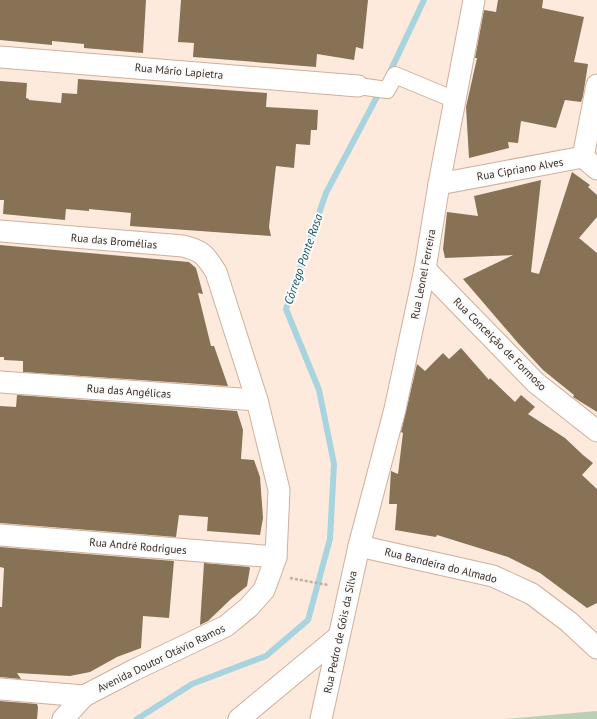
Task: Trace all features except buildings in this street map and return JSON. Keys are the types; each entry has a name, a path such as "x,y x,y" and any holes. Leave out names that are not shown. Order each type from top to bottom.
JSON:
{"street":[{"name":"Rua Leonel Ferreira","path":"359,546 394,409 425,268 439,184 474,0"},
{"name":"Rua Mário Lapietra","path":"0,57 362,86"},
{"path":"362,86 387,90 395,75 455,100"},
{"path":"590,163 597,86"},
{"name":"Rua Cipriano Alves","path":"439,184 590,163"},
{"name":"Rua das Bromélias","path":"0,231 183,246 197,250 208,259 216,272"},
{"name":"Rua Conceição de Formoso","path":"425,268 536,383 597,431"},
{"name":"Avenida Doutor Otávio Ramos","path":"63,719 84,696 134,670 226,626 249,607 264,590 276,557 279,490 257,400 216,272"},
{"name":"Rua das Angélicas","path":"0,382 257,400"},
{"name":"Rua André Rodrigues","path":"0,535 276,557"},
{"name":"Rua Pedro de Góis da Silva","path":"321,719 359,546"},
{"name":"Rua Bandeira do Almado","path":"359,546 493,576 532,594 569,622 597,648"},
{"path":"239,719 338,637"},
{"path":"0,689 84,696"}],"path":[{"path":"304,580 332,586"}],"green space":[{"path":"597,711 597,719 505,719"}],"waterway":[{"name":"Córrego Ponte Rasa","path":"389,74 424,0"},
{"name":"Córrego Ponte Rasa","path":"137,719 192,684 266,656 308,620 330,539 334,464 319,390 286,309 326,193 380,91"}]}
